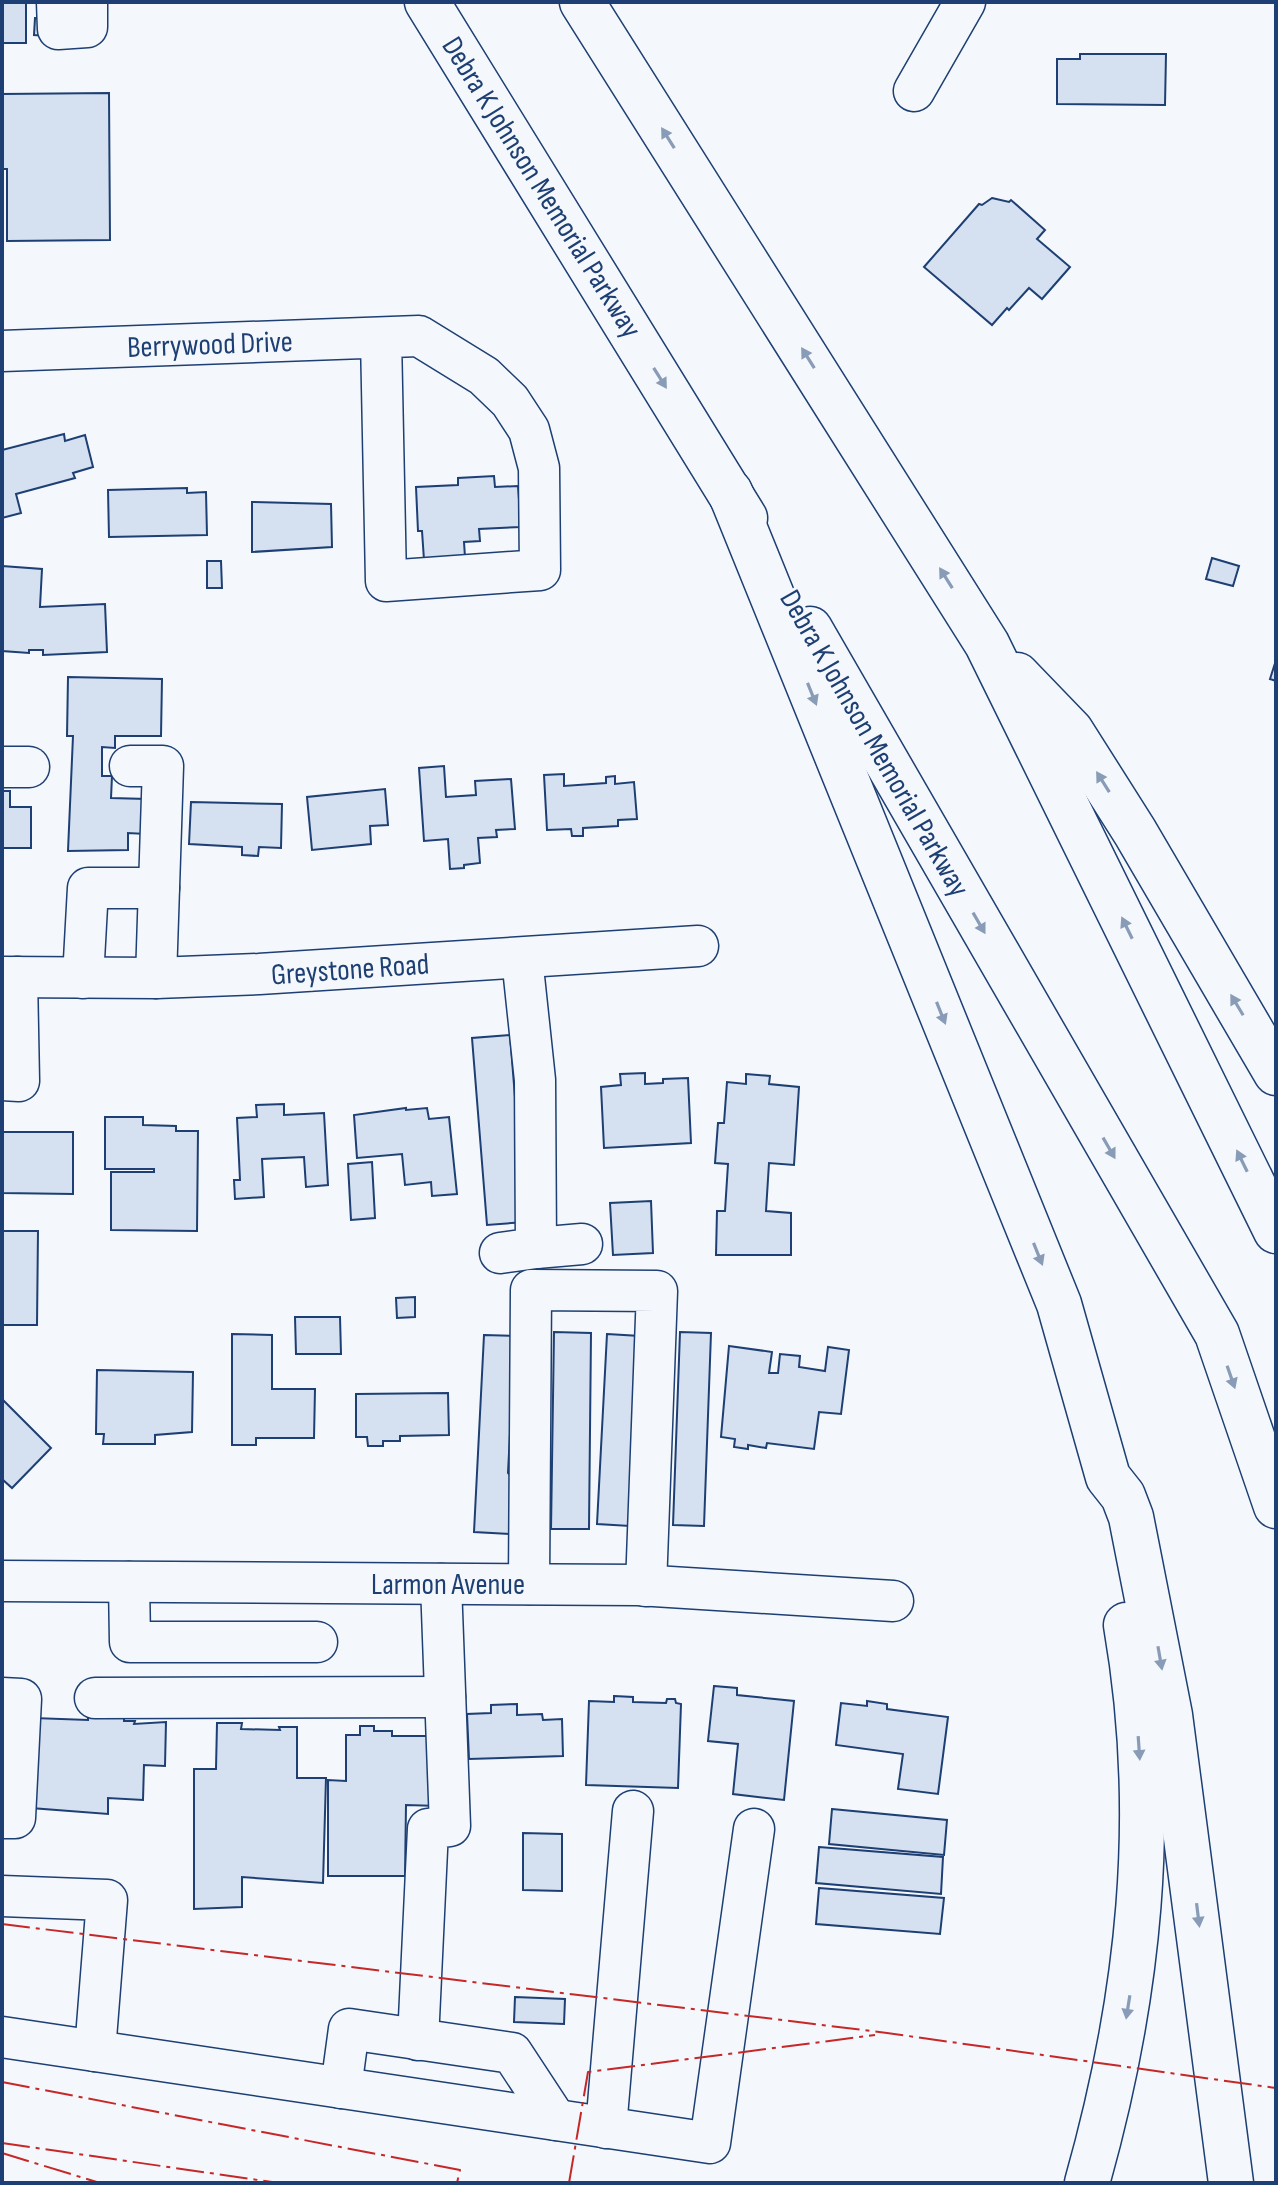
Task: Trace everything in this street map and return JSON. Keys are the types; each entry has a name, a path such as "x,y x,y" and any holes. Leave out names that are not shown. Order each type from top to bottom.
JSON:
{"highway":[{"name":"Debra K Johnson Memorial Parkway","path":"427,2 730,492 1217,1334 1276,1506"},
{"path":"582,2 987,644 1276,1231"},
{"path":"730,492 1059,1304 1108,1477 1123,1496 1131,1517 1168,1700 1231,2183"},
{"path":"987,644 1071,731 1135,832 1276,1073"},
{"path":"1087,2183 1109,2102 1127,2011 1138,1929 1142,1848 1137,1714 1127,1635 1106,1523 1108,1477"}],"street":[{"path":"57,2 58,29 87,27 87,2"},
{"path":"914,91 965,2"},
{"path":"400,337 484,376 510,401 529,430 539,468 540,570 386,581 400,337"},
{"name":"Berrywood Drive","path":"2,351 400,337"},
{"path":"130,766 163,766 156,978"},
{"path":"83,978 88,888 159,888"},
{"name":"Greystone Road","path":"10,977 156,978 698,946"},
{"path":"522,958 535,1080 518,1251 582,1244"},
{"path":"2,1080 19,1081 10,977"},
{"path":"529,1584 531,1290 657,1291 646,1586"},
{"name":"Larmon Avenue","path":"2,1581 646,1586 893,1601"},
{"path":"129,1582 130,1642 317,1642"},
{"path":"316,1584 317,1697"},
{"path":"418,2040 428,1829 450,1826 441,1584"},
{"path":"205,1642 206,1698"},
{"path":"95,1698 445,1697"},
{"path":"2,1698 21,1699 15,1818 2,1818"},
{"path":"606,2128 633,1811"},
{"path":"2,2037 710,2143 754,1829"},
{"path":"2,1896 107,1900 95,2051"},
{"path":"341,2088 349,2029 512,2053 556,2120"}],"building":[{"path":"2,2 26,2 26,43 2,43"},
{"path":"35,18 49,19 47,36 34,35"},
{"path":"1080,54 1166,54 1165,105 1057,104 1057,59 1080,59"},
{"path":"109,93 110,240 7,241 7,169 2,169 2,94"},
{"path":"992,198 1011,200 1045,230 1037,239 1070,267 1042,299 1029,288 992,325 924,267 979,204"},
{"path":"64,434 65,441 85,435 93,467 73,473 75,478 16,494 21,513 2,518 2,450"},
{"path":"494,476 495,487 518,486 521,527 479,529 480,541 464,542 465,557 424,560 422,531 418,531 416,487 458,485 458,478"},
{"path":"187,488 187,493 206,492 207,535 109,537 108,490"},
{"path":"252,502 331,504 332,547 252,552"},
{"path":"1212,558 1239,566 1233,586 1206,579"},
{"path":"207,561 221,561 222,588 207,588"},
{"path":"2,566 42,569 40,607 105,604 107,652 43,655 43,650 29,650 29,653 2,651"},
{"path":"1276,660 1276,681 1270,679"},
{"path":"68,677 162,679 161,736 115,736 115,748 102,747 102,776 112,776 111,798 147,799 146,834 128,833 128,850 68,851 73,736 67,736"},
{"path":"444,766 446,797 476,795 475,781 511,779 515,829 496,830 497,837 478,838 480,863 464,865 464,868 450,869 448,839 424,841 419,768"},
{"path":"564,774 564,786 606,783 606,777 615,776 615,784 634,782 637,819 618,820 618,826 583,828 583,836 572,836 571,829 547,830 544,775"},
{"path":"385,789 388,825 370,826 371,844 312,850 307,797"},
{"path":"2,791 10,791 10,807 31,807 31,848 2,848"},
{"path":"191,802 282,804 281,848 259,847 258,856 242,855 242,847 189,844"},
{"path":"510,1035 525,1222 487,1225 472,1038"},
{"path":"645,1073 645,1084 663,1083 663,1079 688,1078 691,1143 604,1148 601,1087 621,1085 620,1074"},
{"path":"746,1074 770,1076 769,1084 799,1087 794,1165 769,1163 766,1211 791,1213 791,1255 716,1255 717,1211 725,1211 728,1164 715,1163 718,1123 724,1123 727,1082 746,1084"},
{"path":"284,1104 284,1115 324,1113 328,1185 306,1187 304,1157 262,1159 264,1197 235,1199 234,1180 240,1180 237,1118 257,1117 256,1105"},
{"path":"427,1108 429,1119 449,1117 457,1194 432,1196 431,1182 405,1185 402,1154 357,1158 354,1115"},
{"path":"105,1117 143,1117 143,1125 176,1126 176,1131 198,1131 197,1231 111,1230 111,1172 154,1172 154,1169 105,1169"},
{"path":"2,1132 73,1132 73,1194 2,1193"},
{"path":"372,1162 375,1218 351,1220 348,1164"},
{"path":"651,1201 653,1253 613,1255 610,1203"},
{"path":"2,1231 38,1231 37,1325 2,1325"},
{"path":"415,1297 415,1317 397,1318 396,1298"},
{"path":"295,1317 340,1317 341,1354 296,1354"},
{"path":"554,1332 591,1333 589,1529 551,1529"},
{"path":"680,1332 711,1333 704,1526 673,1525"},
{"path":"232,1334 272,1335 272,1389 315,1389 314,1438 256,1438 256,1445 232,1445"},
{"path":"607,1334 640,1336 630,1526 597,1524"},
{"path":"484,1335 515,1336 508,1473 515,1481 512,1534 474,1532"},
{"path":"729,1346 772,1352 769,1373 778,1373 780,1354 800,1356 799,1367 825,1371 828,1347 849,1350 841,1414 819,1412 814,1449 767,1443 766,1448 748,1445 748,1449 734,1447 735,1439 721,1437"},
{"path":"97,1370 193,1372 192,1432 155,1435 155,1444 103,1444 104,1434 96,1434"},
{"path":"448,1393 449,1435 400,1436 400,1441 383,1441 383,1446 368,1446 367,1437 356,1437 356,1394"},
{"path":"2,1399 51,1448 12,1488 2,1479"},
{"path":"714,1686 737,1688 737,1695 794,1701 784,1800 733,1794 738,1744 708,1741"},
{"path":"614,1696 633,1697 633,1702 666,1703 667,1699 675,1699 676,1703 681,1704 678,1788 586,1785 589,1701 614,1702"},
{"path":"867,1701 887,1704 887,1709 948,1717 938,1794 898,1789 903,1754 836,1745 841,1703 867,1706"},
{"path":"517,1704 517,1715 542,1714 543,1720 562,1719 563,1756 469,1759 467,1714 491,1713 491,1705"},
{"path":"88,1711 124,1716 124,1721 135,1721 134,1724 166,1722 165,1766 144,1765 143,1800 108,1798 108,1814 31,1808 34,1718 88,1720"},
{"path":"217,1723 242,1723 241,1729 297,1727 297,1778 326,1778 323,1883 242,1877 242,1907 194,1909 194,1769 216,1769"},
{"path":"360,1726 374,1726 374,1731 392,1731 392,1736 440,1736 439,1806 406,1805 405,1876 328,1876 328,1780 346,1781 346,1735 360,1735"},
{"path":"832,1809 947,1820 944,1855 829,1844"},
{"path":"523,1833 562,1834 562,1891 523,1890"},
{"path":"819,1847 943,1857 941,1894 816,1883"},
{"path":"819,1888 944,1898 940,1934 816,1924"},
{"path":"515,1997 565,1999 564,2024 514,2022"}],"power":[{"path":"2,1924 887,2033 1276,2088"},
{"path":"569,2183 588,2072 875,2035"},
{"path":"2,2082 460,2170 457,2183"},
{"path":"2,2143 279,2183"},
{"path":"2,2153 100,2183"}]}
